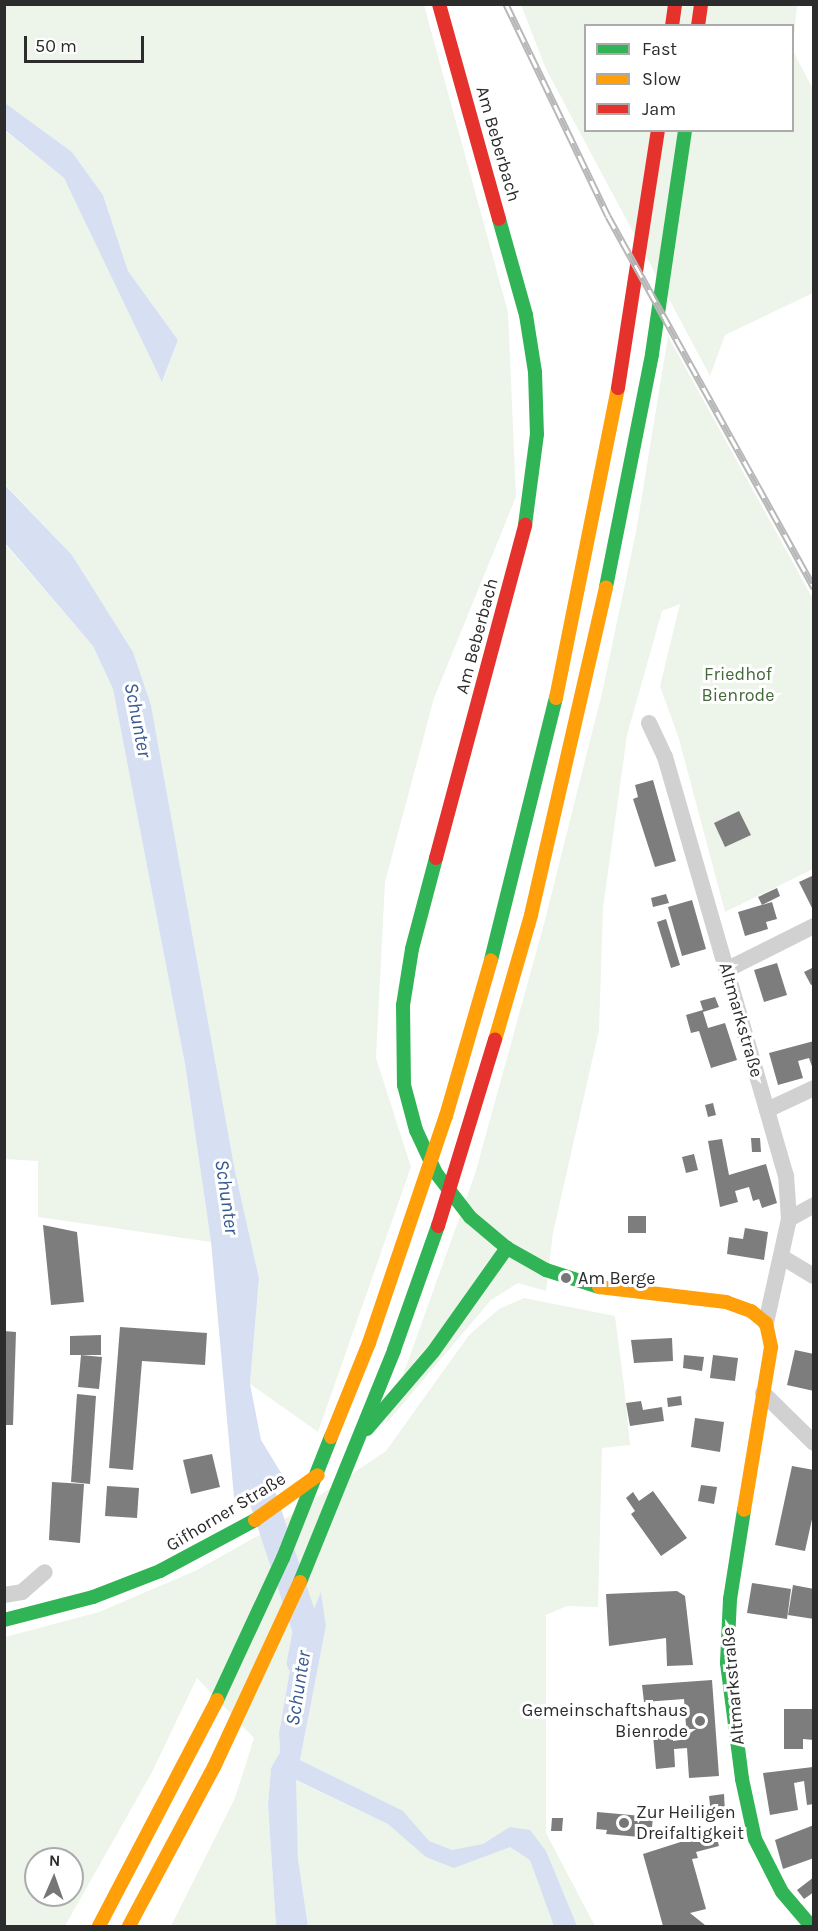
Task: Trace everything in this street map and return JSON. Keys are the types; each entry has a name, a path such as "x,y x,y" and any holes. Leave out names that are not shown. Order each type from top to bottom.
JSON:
{"main road":[{"name":"Am Beberbach","path":"439,4 524,305 535,372 537,434 524,533 412,949 403,1005 401,1061 416,1131 436,1173 465,1212 507,1248"},
{"path":"672,24 675,4"},
{"path":"698,24 701,4"},
{"path":"99,1926 209,1717 314,1483 369,1343 446,1116 505,911 550,728 632,317 658,132"},
{"path":"129,1926 214,1767 276,1638 339,1492 460,1164 531,915 576,731 652,354 685,132"},
{"path":"507,1248 546,1270 581,1283 635,1294 726,1302 751,1311 766,1323"},
{"name":"Gifhorner Straße","path":"4,1620 69,1604 127,1584 225,1537 285,1499 333,1462 433,1353 507,1248"},
{"name":"Altmarkstraße","path":"766,1323 771,1347 731,1593 728,1663 742,1779 755,1839 782,1892 811,1926"},
{"path":"183,1857 214,1767"}],"street":[{"name":"Altmarkstraße","path":"649,723 665,757 786,1176 789,1220 766,1323"},
{"path":"726,970 813,926"},
{"path":"767,1110 813,1088"},
{"path":"789,1220 813,1205"},
{"path":"782,1257 813,1276"},
{"path":"763,1393 813,1443"},
{"path":"4,1595 22,1592 45,1572"}],"green space":[{"path":"5,5 424,5 508,312 516,497 434,698 385,882 376,1058 411,1167 318,1432 250,1384 259,1278 235,1171 151,705 133,652 72,555 5,484 4,130 64,178 163,381 178,340 128,271 103,195 72,152 5,103"},
{"path":"521,5 797,5 794,37 794,24 584,24 584,132 794,132 794,53 813,89 813,293 725,335 710,376 546,69"},
{"name":"Friedhof Bienrode","path":"668,336 813,599 813,869 725,912 679,739 660,686 680,604 662,611 627,735 603,908 599,1030 553,1233 546,1291 518,1283 491,1300 385,1425 475,1174 545,920 602,693 636,532"},
{"path":"4,543 93,646 113,689 185,1064 211,1242 38,1217 38,1161 5,1159"},
{"path":"524,1298 615,1316 630,1445 602,1448 598,1607 567,1606 546,1615 546,1833 595,1926 308,1926 298,1859 295,1780 371,1816 372,1797 300,1760 326,1626 321,1593 291,1664 279,1733 280,1752 271,1768 268,1805 276,1926 171,1926 235,1798 254,1738 197,1678 152,1772 84,1892 84,1847 24,1847 24,1907 76,1907 65,1926 5,1926 5,1637 99,1612 197,1570 268,1530 386,1451 469,1335 499,1309"}],"water":[{"path":"5,103 72,152 103,195 128,271 178,340 162,382 64,178 5,130"},
{"path":"4,484 72,555 133,652 151,705 235,1171 259,1278 250,1384 261,1440 286,1481 235,1508 211,1242 185,1064 113,689 93,646 5,543"},
{"path":"321,1592 326,1626 300,1760 403,1811 429,1841 452,1850 483,1844 510,1827 530,1830 546,1851 577,1926 554,1926 530,1860 510,1847 454,1868 426,1857 388,1824 296,1780 298,1859 308,1926 276,1926 268,1805 271,1768 280,1752 279,1733 291,1664"}],"building":[{"path":"653,780 676,861 655,867 633,799 638,797 635,785"},
{"path":"739,811 751,835 725,847 714,823"},
{"path":"814,875 814,912 799,882"},
{"path":"777,888 780,896 762,905 758,897"},
{"path":"666,894 669,903 653,907 651,898"},
{"path":"692,900 706,949 682,956 668,907"},
{"path":"772,902 777,919 766,922 768,929 745,936 738,912"},
{"path":"666,919 680,965 671,968 657,922"},
{"path":"777,963 787,995 764,1002 754,970"},
{"path":"814,967 814,984 811,985 804,972"},
{"path":"715,997 719,1007 703,1012 708,1028 725,1023 737,1060 711,1068 699,1031 691,1033 686,1015 703,1010 700,1001"},
{"path":"814,1041 814,1072 809,1058 798,1061 803,1078 778,1085 769,1053"},
{"path":"713,1103 716,1115 708,1117 705,1105"},
{"path":"751,1138 760,1138 761,1152 752,1152"},
{"path":"722,1139 729,1175 766,1164 777,1203 762,1208 759,1199 753,1201 749,1187 735,1191 738,1202 720,1207 708,1141"},
{"path":"694,1154 698,1170 686,1173 682,1157"},
{"path":"628,1216 646,1216 646,1233 628,1233"},
{"path":"43,1225 77,1232 84,1302 51,1305"},
{"path":"745,1228 768,1232 764,1260 727,1254 729,1237 743,1239"},
{"path":"120,1327 207,1333 205,1365 142,1361 133,1470 109,1468"},
{"path":"4,1331 16,1332 13,1425 4,1425"},
{"path":"101,1335 101,1355 70,1355 70,1336"},
{"path":"672,1338 673,1361 634,1363 631,1340"},
{"path":"795,1350 814,1354 814,1391 787,1385"},
{"path":"81,1355 102,1357 99,1389 78,1387"},
{"path":"684,1355 704,1357 702,1371 683,1368"},
{"path":"713,1355 738,1358 735,1381 710,1378"},
{"path":"77,1394 96,1396 90,1484 71,1482"},
{"path":"681,1396 682,1405 668,1407 667,1398"},
{"path":"641,1401 643,1410 662,1407 664,1421 630,1426 626,1403"},
{"path":"695,1418 724,1422 720,1452 691,1447"},
{"path":"212,1454 220,1487 191,1494 183,1460"},
{"path":"792,1466 814,1470 814,1510 805,1551 775,1545"},
{"path":"52,1482 84,1484 80,1543 49,1540"},
{"path":"701,1485 717,1487 714,1504 698,1501"},
{"path":"107,1486 139,1488 137,1518 105,1516"},
{"path":"653,1491 687,1538 661,1556 631,1514 635,1511 626,1498 633,1492 639,1501"},
{"path":"752,1583 791,1589 787,1619 747,1613"},
{"path":"793,1585 814,1589 814,1619 788,1615"},
{"path":"677,1591 685,1596 693,1665 667,1666 666,1638 609,1646 606,1594"},
{"name":"Gemeinschaftshaus Bienrode","path":"712,1680 719,1776 689,1778 687,1748 674,1749 675,1767 656,1769 653,1735 673,1734 673,1741 687,1739 684,1699 644,1702 642,1685"},
{"path":"784,1709 814,1709 814,1740 803,1739 803,1749 784,1749"},
{"path":"813,1767 814,1804 807,1805 804,1781 794,1783 798,1810 770,1815 763,1773"},
{"path":"724,1794 725,1812 711,1814 709,1796"},
{"name":"Zur Heiligen Dreifaltigkeit","path":"597,1812 653,1817 651,1838 606,1834 607,1830 596,1829"},
{"path":"552,1818 563,1818 562,1831 551,1831"},
{"path":"814,1825 814,1858 783,1869 775,1840"},
{"path":"715,1831 719,1846 696,1852 698,1858 692,1859 706,1909 690,1913 705,1925 663,1926 643,1854"},
{"path":"814,1877 814,1892 804,1899 797,1890"}],"waterway":[{"name":"Schunter","path":"249,1457 307,1631 301,1662"}],"railway":[{"path":"506,4 608,216 814,588"}],"traffic: fast":[{"path":"606,587 652,354 685,132"},
{"path":"499,219 526,315 535,372 537,434 525,525"},
{"path":"491,960 556,698"},
{"path":"436,858 412,949 403,1005 404,1085 416,1130 436,1173 470,1217 507,1248 546,1270 599,1287"},
{"path":"300,1582 394,1350 438,1226"},
{"path":"367,1429 433,1352 507,1248"},
{"path":"217,1700 283,1558 331,1437"},
{"path":"744,1510 730,1599 727,1663 742,1779 755,1839 782,1892 811,1926"},
{"path":"4,1620 93,1597 160,1571 255,1520"}],"traffic: slow":[{"path":"556,698 618,388"},
{"path":"495,1040 531,915 606,587"},
{"path":"331,1437 369,1343 446,1116 491,960"},
{"path":"599,1287 726,1302 751,1311 766,1323 771,1347 744,1510"},
{"path":"255,1520 318,1475"},
{"path":"129,1926 214,1767 300,1582"},
{"path":"99,1926 217,1700"}],"traffic: jam":[{"path":"439,4 499,219"},
{"path":"672,24 675,4"},
{"path":"698,24 701,4"},
{"path":"618,388 658,132"},
{"path":"436,858 525,525"},
{"path":"438,1226 495,1040"}],"place":[{"name":"Am Berge","path":"566,1278"},
{"name":"Gemeinschaftshaus Bienrode","path":"700,1721"},
{"name":"Zur Heiligen Dreifaltigkeit","path":"624,1823"}]}
